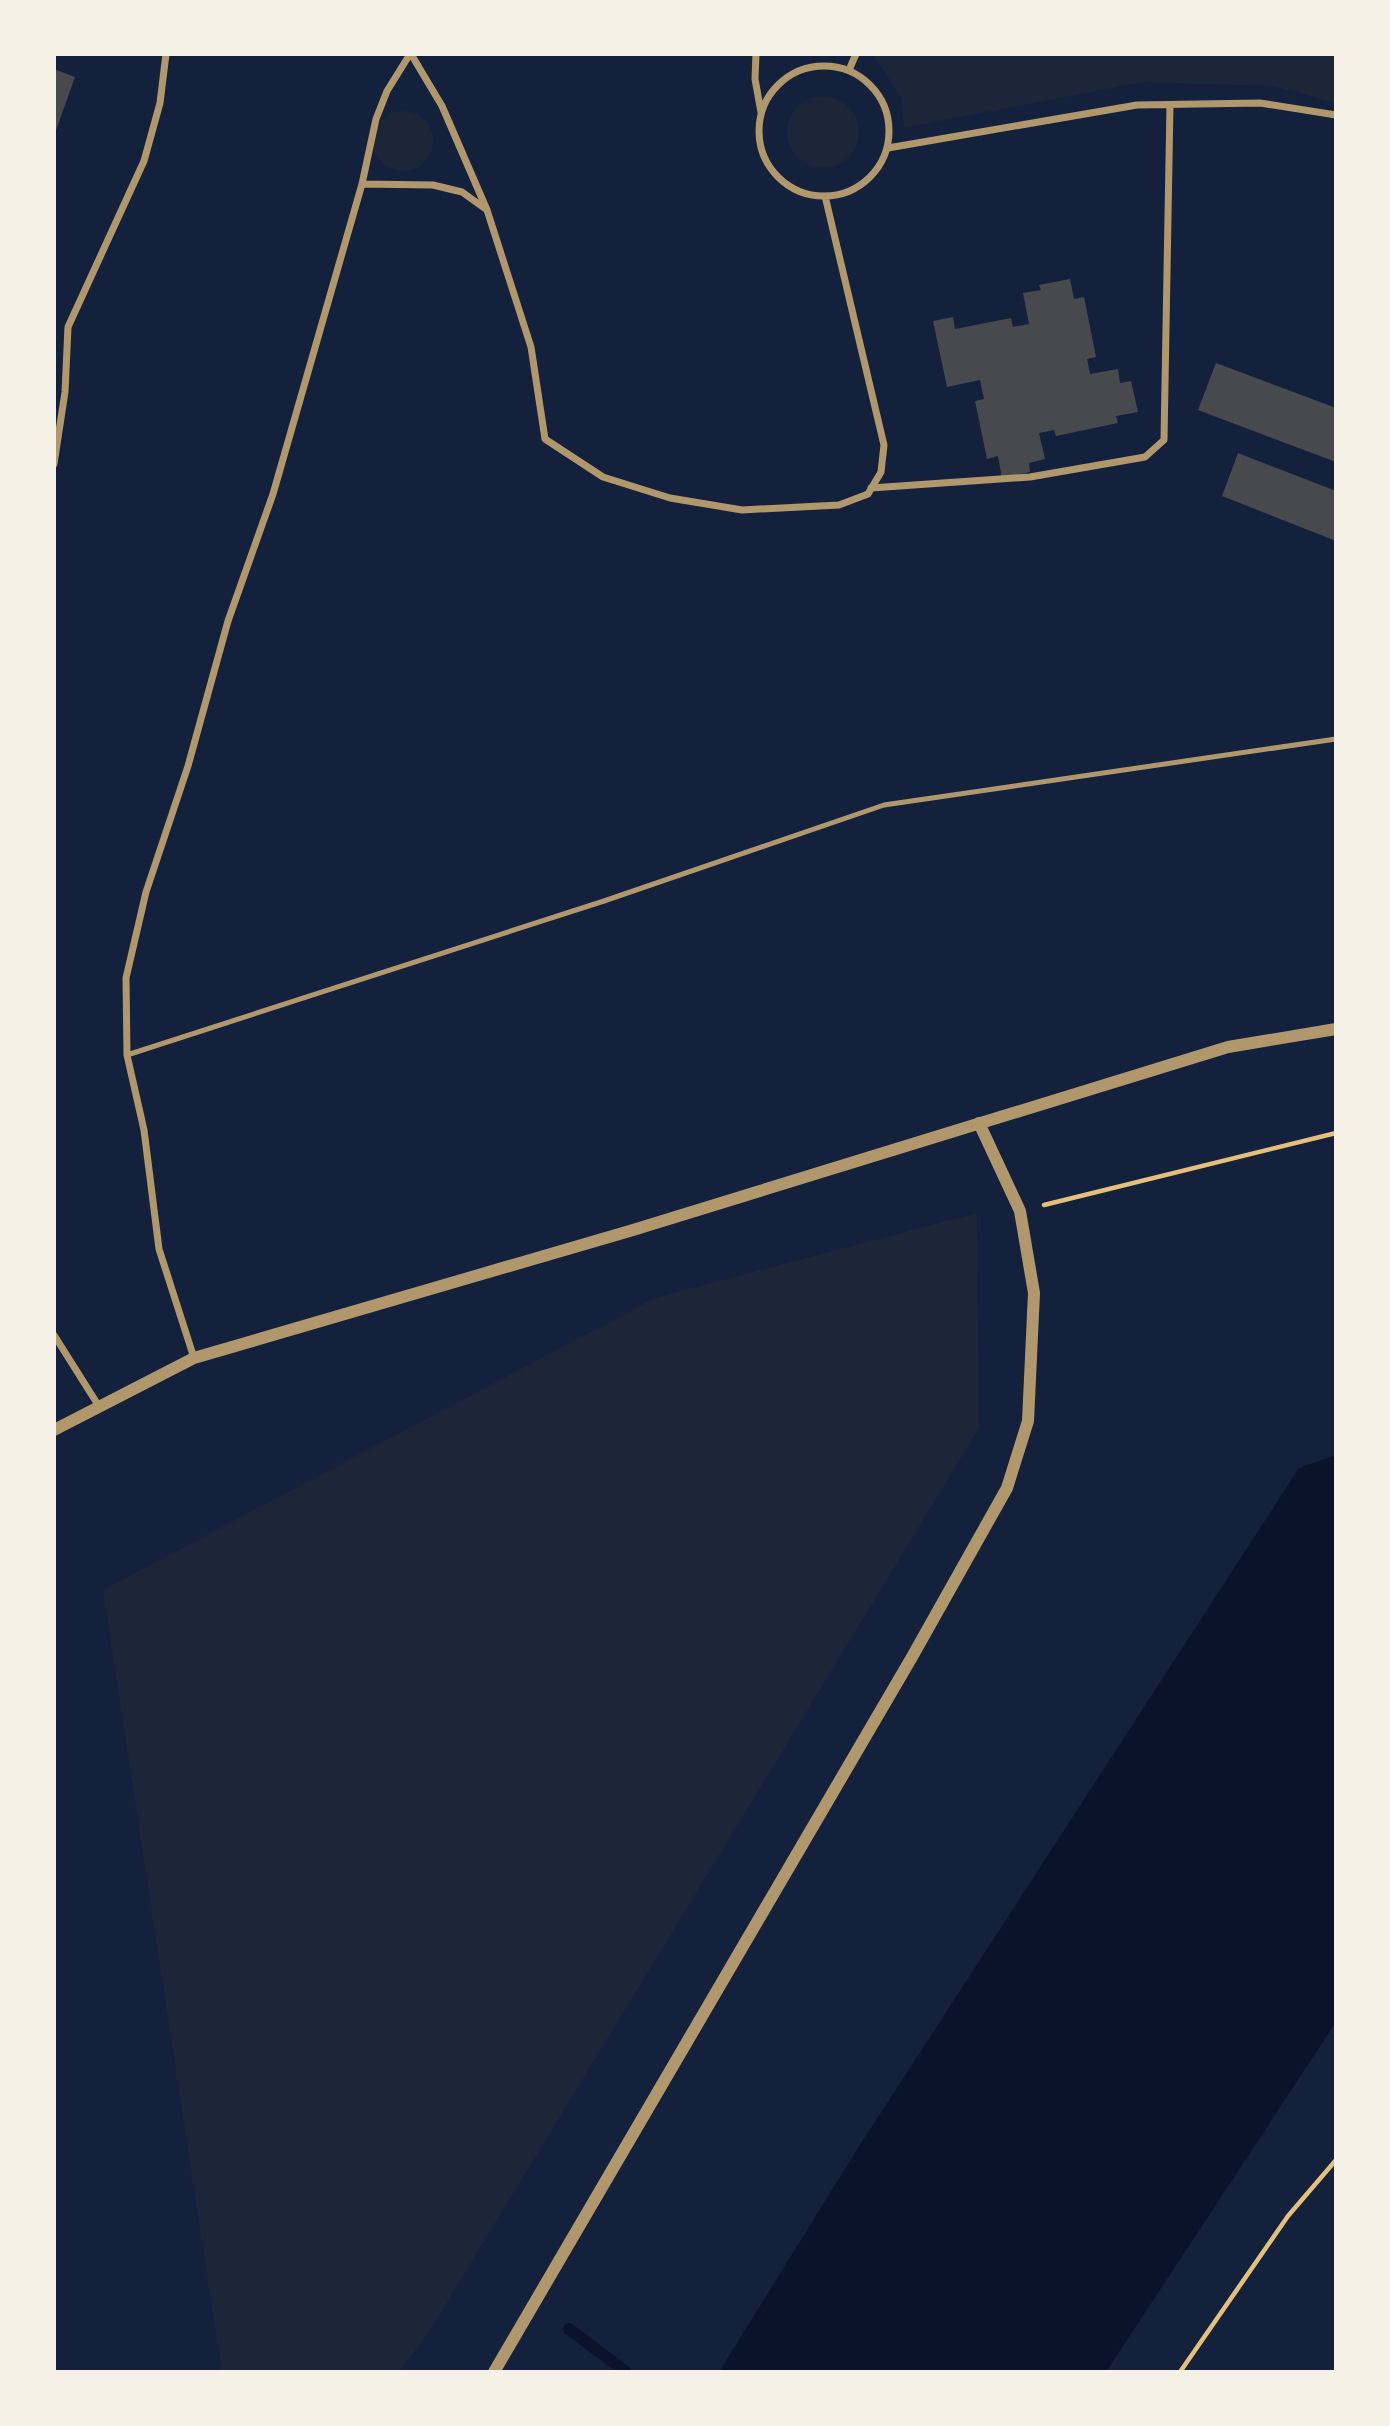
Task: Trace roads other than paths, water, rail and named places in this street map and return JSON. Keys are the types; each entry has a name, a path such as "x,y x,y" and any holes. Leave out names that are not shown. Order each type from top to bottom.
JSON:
{"street":[{"path":"54,464 65,392 68,327 144,161 160,103 166,54"},
{"path":"194,1358 159,1249 144,1130 127,1055 126,978 146,892 188,766 228,621 273,494 362,184 382,100 411,54 442,106 487,210 531,347 545,439 603,477 670,498 742,510 839,505 868,494 881,472 884,445 825,196"},
{"path":"756,54 755,79 761,112"},
{"path":"849,70 856,54"},
{"path":"828,66 849,70 867,81 881,98 888,118 888,148 872,177 855,190 812,196 791,188 774,174 762,155 758,134 761,112 770,92 786,77 806,67 828,66"},
{"path":"888,148 1137,105 1260,103 1336,115"},
{"path":"871,488 1030,477 1145,457 1164,440 1170,104"},
{"path":"362,184 433,185 462,192 487,210"},
{"path":"54,1430 100,1409 194,1358 633,1230 1228,1047 1336,1029"},
{"path":"494,2372 912,1657 1007,1488 1028,1421 1034,1293 1020,1211 979,1123"},
{"path":"54,1335 100,1409"}],"lane":[{"path":"127,1055 604,901 884,805 1336,738"}],"waterway":[{"path":"569,2329 626,2372"}]}
